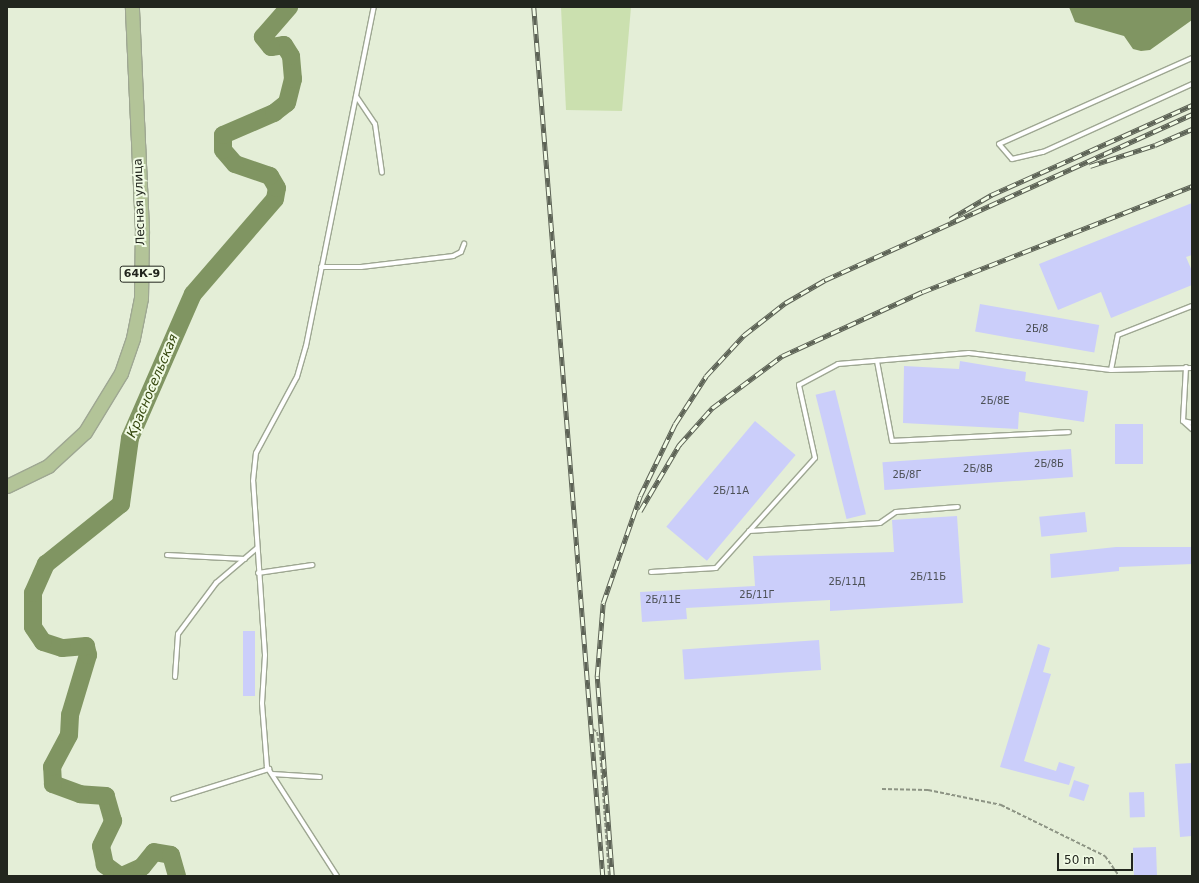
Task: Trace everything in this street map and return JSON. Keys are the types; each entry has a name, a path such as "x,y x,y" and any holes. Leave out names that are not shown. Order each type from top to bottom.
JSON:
{"main road":[{"name":"Лесная улица","path":"7,486 48,466 85,432 121,373 133,338 141,298 142,230 132,7"}],"lane":[{"path":"337,876 269,769 262,703 265,655 258,573 253,481 256,453 297,377 374,7"},
{"path":"1192,58 999,144 1012,159 1043,152 1192,84"},
{"path":"356,96 375,124 382,173"},
{"path":"321,267 361,267 453,256 461,252 464,244"},
{"path":"1111,370 1118,334 1192,306"},
{"path":"651,572 716,568 749,532 814,458 799,385 838,364 969,353 1111,370 1192,368"},
{"path":"877,361 892,441 1069,432"},
{"path":"1183,421 1186,367"},
{"path":"1183,421 1192,422"},
{"path":"1183,421 1192,429"},
{"path":"749,532 880,523 896,512 958,507"},
{"path":"175,677 178,634 216,583 257,548"},
{"path":"167,555 245,559"},
{"path":"258,573 312,566"},
{"path":"173,798 269,769"},
{"path":"272,774 320,777"}],"path":[{"path":"593,729 597,732 600,751 609,876"},
{"path":"882,789 928,790 1001,806 1104,856 1119,876"}],"shaded area":[{"path":"561,7 631,7 622,111 566,110"},
{"path":"1069,7 1192,7 1192,20 1150,50 1141,51 1133,49 1124,36 1075,22"}],"building":[{"path":"1192,203 1192,255 1186,257 1192,271 1192,285 1111,318 1101,292 1058,310 1039,264"},
{"path":"980,304 1099,325 1094,353 975,332"},
{"path":"960,361 1026,372 1025,381 1088,391 1084,422 1019,412 1018,429 903,423 904,366 959,369"},
{"path":"835,390 866,514 847,519 816,395"},
{"path":"755,421 796,455 707,561 666,527"},
{"path":"1115,424 1143,424 1143,464 1115,464"},
{"path":"1071,449 1073,477 884,490 882,462"},
{"path":"1085,512 1087,532 1041,537 1039,517"},
{"path":"957,516 963,603 830,611 830,600 686,608 687,619 642,622 640,592 755,586 753,556 894,552 892,520"},
{"path":"1116,547 1192,547 1192,564 1119,567 1119,571 1051,578 1050,554"},
{"path":"243,631 255,631 255,696 243,696"},
{"path":"819,640 821,670 684,679 682,650"},
{"path":"1038,644 1050,648 1043,672 1051,674 1024,761 1056,771 1059,762 1075,767 1069,785 1000,767"},
{"path":"1192,763 1192,836 1180,837 1175,764"},
{"path":"1074,780 1089,785 1084,801 1069,796"},
{"path":"1144,792 1145,817 1130,818 1129,793"},
{"path":"1156,847 1157,876 1134,876 1133,848"}],"waterway":[{"name":"Красносельская","path":"120,876 105,865 101,846 113,821 106,796 80,794 53,784 52,767 69,735 70,715 88,655 86,646 62,648 43,642 33,627 33,593 46,564 121,504 130,438 193,294 275,199 277,188 270,176 235,164 223,150 223,135 274,113 287,103 293,79 291,56 284,45 271,47 263,37 289,7"},
{"name":"Красносельская","path":"122,876 142,867 154,852 171,855 177,876"}],"railway":[{"path":"534,7 603,876"},
{"path":"950,219 991,195 1192,105"},
{"path":"612,876 597,676 603,603 640,496 675,424 706,376 744,335 785,303 825,280 1192,114"},
{"path":"1090,166 1155,145 1192,129"},
{"path":"640,511 679,445 712,408 782,356 922,292 1192,186"}]}
